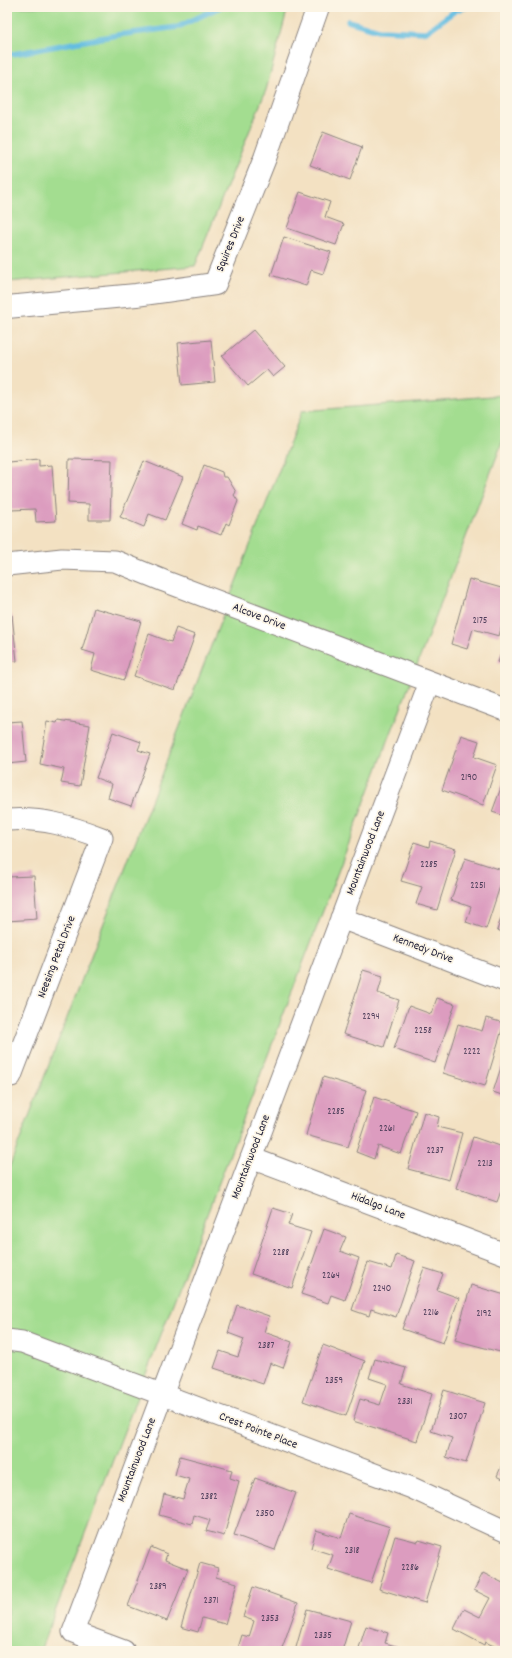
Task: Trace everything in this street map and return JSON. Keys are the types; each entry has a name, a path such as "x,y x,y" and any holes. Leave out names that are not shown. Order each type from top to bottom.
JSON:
{"street":[{"name":"Squires Drive","path":"7,307 136,295 215,284 265,158 318,7"},
{"name":"Alcove Drive","path":"7,565 62,559 115,561 505,710"},
{"name":"Mountainwood Lane","path":"124,1651 73,1632 430,682"},
{"name":"Neesing Petal Drive","path":"7,820 40,820 69,825 102,838 9,1076"},
{"name":"Kennedy Drive","path":"341,918 505,981"},
{"name":"Hidalgo Lane","path":"251,1158 505,1254"},
{"name":"Crest Pointe Place","path":"7,1340 22,1342 412,1488 505,1531"}],"green space":[{"path":"7,7 288,7 266,90 195,266 7,282"},
{"path":"505,395 505,435 40,1651 7,1651 7,1173 302,411"}],"building":[{"path":"323,132 362,147 350,180 310,165"},
{"path":"300,192 330,202 325,217 344,224 336,245 287,228"},
{"path":"284,237 331,252 323,274 311,270 306,286 271,275"},
{"path":"253,330 285,367 273,377 267,370 248,386 222,356"},
{"path":"211,340 215,382 182,385 178,343"},
{"path":"39,459 39,466 52,465 56,521 36,522 35,509 11,510 8,462"},
{"path":"69,459 112,460 110,520 89,520 89,504 68,503"},
{"path":"144,461 183,477 165,520 149,514 144,527 120,517"},
{"path":"204,465 222,472 223,477 227,477 236,492 234,495 238,501 229,525 226,523 221,535 198,526 197,530 182,524"},
{"path":"469,579 505,589 505,613 499,636 473,629 467,649 451,644"},
{"path":"94,608 141,621 124,680 91,670 95,654 82,650"},
{"path":"12,615 17,661 7,662 7,616"},
{"path":"176,628 195,635 175,690 134,676 149,634 171,642"},
{"path":"505,643 505,664 498,662"},
{"path":"58,720 90,725 80,786 61,783 64,769 40,764 47,721 57,723"},
{"path":"22,721 26,762 7,764 7,722"},
{"path":"113,732 141,742 138,750 150,754 131,806 108,798 112,784 96,778"},
{"path":"461,735 479,741 474,757 497,765 483,805 442,790"},
{"path":"505,777 505,816 492,812"},
{"path":"430,841 456,849 437,910 416,904 422,887 401,881 414,842 429,847"},
{"path":"465,858 505,871 486,929 466,922 471,907 451,900"},
{"path":"34,876 37,919 7,921 7,877"},
{"path":"505,907 505,933 497,930"},
{"path":"363,970 383,976 378,993 399,1000 384,1047 343,1034"},
{"path":"437,998 455,1004 435,1063 394,1049 409,1006 431,1014"},
{"path":"486,1018 504,1023 485,1086 443,1073 458,1024 482,1031"},
{"path":"505,1055 505,1096 493,1092"},
{"path":"323,1077 366,1090 348,1147 306,1135"},
{"path":"374,1097 416,1111 401,1154 378,1146 374,1159 356,1152"},
{"path":"424,1112 439,1117 437,1127 462,1133 449,1180 408,1169"},
{"path":"473,1137 505,1148 505,1180 497,1202 456,1188"},
{"path":"273,1208 292,1214 288,1225 311,1232 292,1288 251,1274"},
{"path":"324,1229 346,1237 340,1251 359,1258 345,1300 331,1295 328,1303 301,1294"},
{"path":"396,1255 415,1261 396,1317 371,1309 369,1316 352,1310 368,1262 392,1269"},
{"path":"424,1268 443,1274 437,1290 459,1298 443,1343 402,1329"},
{"path":"471,1285 505,1295 505,1333 500,1352 455,1340"},
{"path":"237,1305 269,1316 264,1332 292,1342 283,1368 270,1363 263,1384 214,1368 220,1351 238,1357 244,1339 228,1333"},
{"path":"323,1345 365,1361 346,1416 303,1401"},
{"path":"505,1353 505,1366 501,1364"},
{"path":"375,1359 406,1368 401,1384 432,1394 417,1441 353,1421 360,1399 380,1405 387,1384 369,1378"},
{"path":"444,1390 485,1403 466,1463 446,1457 452,1438 431,1431"},
{"path":"180,1456 232,1470 230,1478 239,1481 224,1536 206,1531 210,1520 194,1515 192,1524 159,1515 164,1494 183,1499 189,1479 175,1475"},
{"path":"505,1458 505,1480 497,1476"},
{"path":"255,1478 296,1493 275,1550 234,1535"},
{"path":"349,1514 390,1527 371,1583 328,1569 333,1555 311,1548 316,1530 341,1538"},
{"path":"395,1536 418,1542 419,1540 442,1547 425,1603 379,1589"},
{"path":"151,1547 167,1554 165,1560 188,1569 167,1621 128,1606"},
{"path":"200,1563 218,1568 216,1577 237,1583 225,1624 202,1618 198,1632 181,1627"},
{"path":"483,1573 505,1584 505,1651 485,1642 484,1645 454,1629 464,1609 480,1617 490,1598 474,1590"},
{"path":"253,1587 298,1603 281,1651 246,1651 238,1648 242,1635 249,1637 254,1621 243,1617"},
{"path":"307,1609 351,1621 342,1651 295,1651"},
{"path":"366,1626 388,1633 385,1643 407,1649 406,1651 358,1651"}],"waterway":[{"path":"7,52 13,54 117,35 178,27 220,7"},
{"path":"348,21 379,30 426,32 456,10 466,7"}]}
